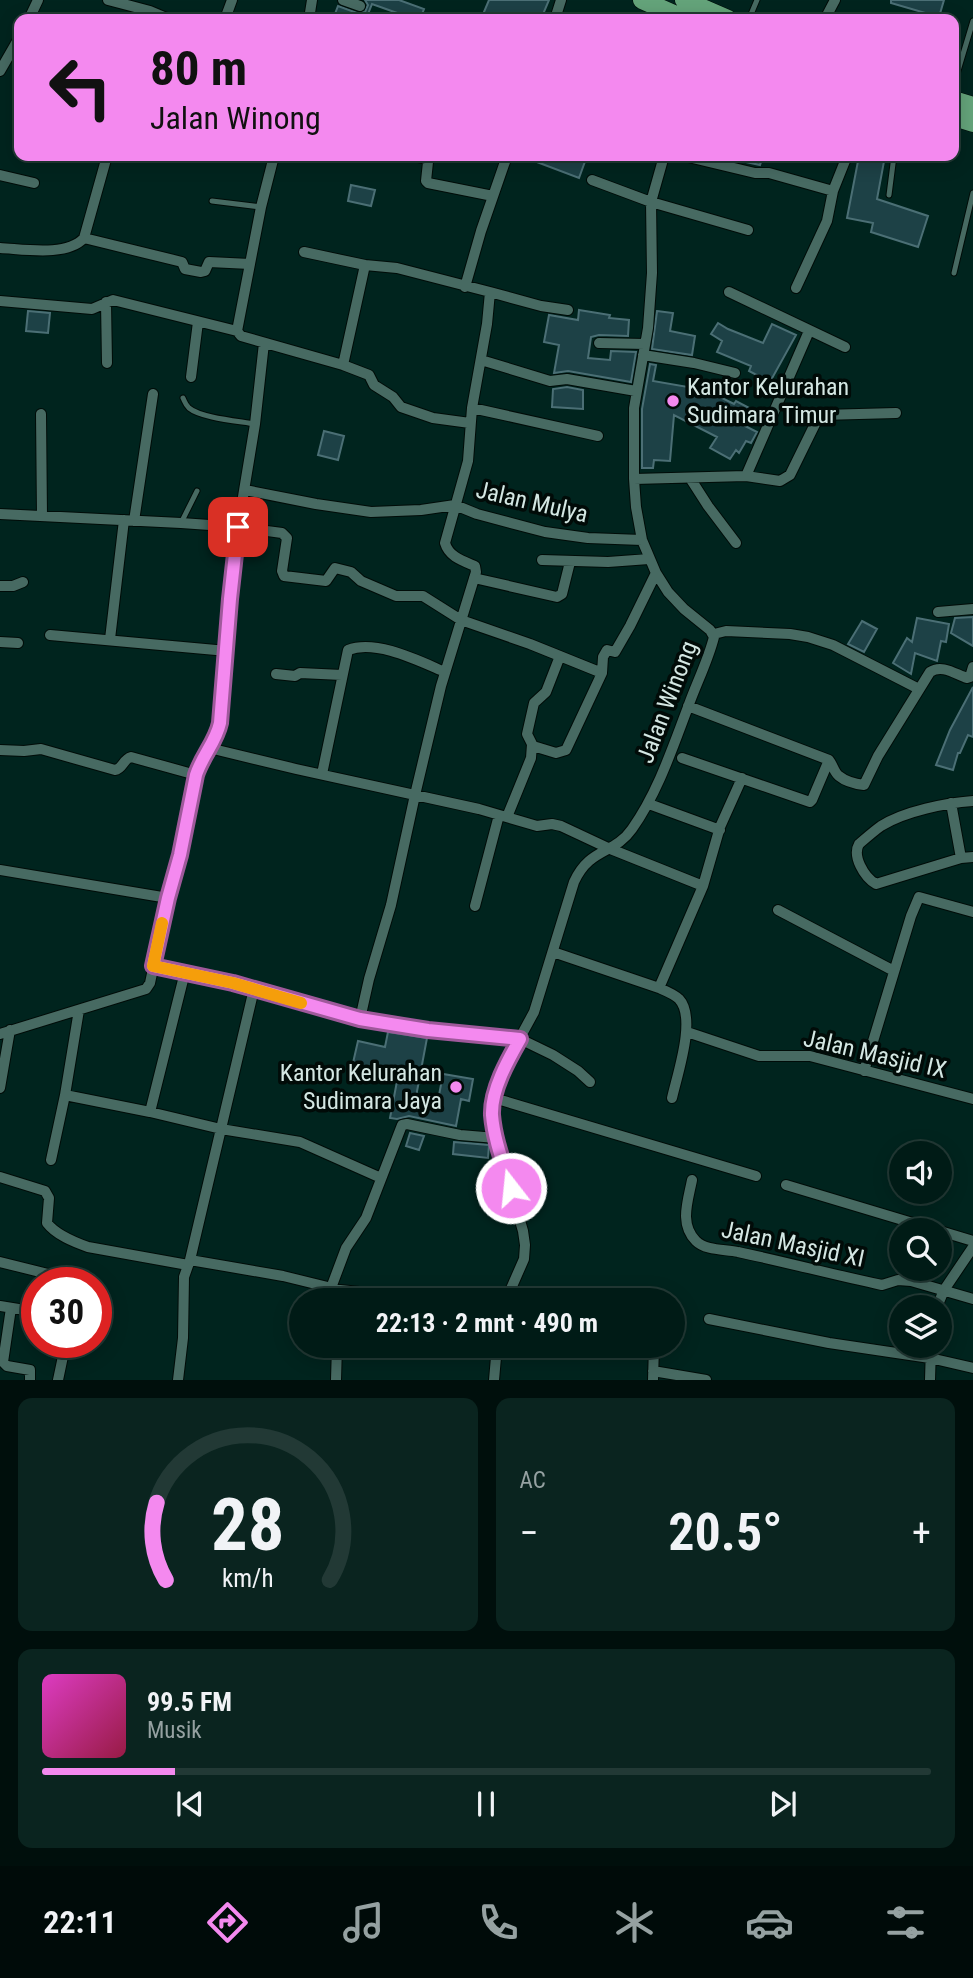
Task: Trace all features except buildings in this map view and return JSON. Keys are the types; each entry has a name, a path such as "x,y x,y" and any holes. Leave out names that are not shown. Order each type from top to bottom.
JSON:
{"main road":[{"path":"642,0 673,14"},
{"path":"684,0 714,14"}],"street":[{"path":"108,0 156,14"},
{"path":"150,11 155,0"},
{"path":"342,0 360,6"},
{"path":"0,46 11,52"},
{"path":"0,71 14,47"},
{"path":"0,248 57,249 78,244 84,238 106,161"},
{"path":"237,331 273,161"},
{"path":"427,161 428,183 493,196"},
{"path":"465,287 505,161"},
{"name":"Jalan Winong","path":"494,1098 503,1069 534,1012 574,881 580,869 592,857 624,839 649,804 714,640 714,634 684,610 668,592 649,559 642,540 634,479 633,430 636,391 648,328 651,284 651,202 663,161"},
{"path":"705,161 755,173 769,173 833,191"},
{"path":"796,288 827,221 833,191 845,161"},
{"path":"0,176 34,183"},
{"path":"592,180 651,202 748,230"},
{"path":"84,238 181,262 185,269 200,272 204,271 209,262 250,264"},
{"path":"304,252 365,265 397,268 541,306 568,310"},
{"path":"343,365 365,265"},
{"path":"360,1019 391,905 445,672 476,569 475,566 458,559 447,548 446,543 468,461 470,423 490,292"},
{"path":"729,292 845,347"},
{"path":"0,300 92,309 113,300 237,331 241,336 369,375 374,385 393,397 401,407 433,418 470,423"},
{"path":"106,302 107,363"},
{"path":"191,377 198,322"},
{"path":"746,476 809,331"},
{"path":"0,1088 5,1032 146,989 150,983 196,775 199,764 218,733 220,723 238,527 255,424 264,343"},
{"path":"599,343 644,349 735,373"},
{"path":"481,360 550,381 567,379 636,391"},
{"path":"110,639 153,394"},
{"path":"472,408 598,436"},
{"path":"41,414 42,516"},
{"path":"634,479 746,476 780,481 790,475 818,418 822,415 896,414"},
{"path":"691,478 736,543"},
{"path":"245,490 371,512 421,510 455,505"},
{"name":"Jalan Mulya","path":"455,505 477,514 545,532 588,538 642,540"},
{"path":"0,514 181,523 276,532 286,536 282,571 284,576 326,581 335,568 351,572 361,580 396,596 423,596 461,620 602,673"},
{"path":"542,560 608,562 649,559"},
{"path":"474,578 557,597 562,594 570,562"},
{"path":"533,746 556,754 566,750 602,673 603,657 608,650 615,652 656,573"},
{"path":"0,586 13,586 23,582"},
{"path":"938,612 973,609"},
{"path":"714,634 726,631 808,637 833,645 919,689"},
{"path":"50,635 227,650"},
{"path":"0,642 18,643"},
{"path":"322,774 348,650 375,648 408,656 445,672"},
{"path":"475,906 503,816 528,768 533,746 527,734 534,703 546,692 560,656"},
{"path":"688,706 829,760 841,778 860,785 866,783 878,757 930,672 935,668 948,670 967,678 973,667"},
{"path":"276,674 342,675"},
{"path":"209,748 537,826 561,826 703,886"},
{"path":"0,750 41,749 115,770 131,757 196,775"},
{"path":"682,758 810,802 829,760"},
{"path":"659,988 703,886 720,830 741,778"},
{"path":"951,803 967,858 876,884 872,882 856,856 859,844 883,825 903,816 951,803 973,800"},
{"path":"649,804 720,830"},
{"path":"0,870 168,898"},
{"path":"864,1071 919,897 973,912"},
{"path":"778,910 894,971"},
{"path":"553,952 659,988 682,1002 687,1032 672,1098"},
{"path":"153,966 254,989 360,1019 428,1030 520,1039 553,1055 590,1082"},
{"path":"150,1112 186,972"},
{"path":"178,1380 183,1338 184,1277 254,989"},
{"path":"51,1160 79,1010"},
{"name":"Jalan Masjid IX","path":"687,1032 759,1056 810,1056 973,1099"},
{"path":"65,1095 221,1129 300,1142 381,1178"},
{"path":"511,1288 524,1259 525,1245 496,1138 492,1112 494,1098 756,1176"},
{"path":"338,1288 346,1248 366,1218 400,1127 403,1125 496,1138"},
{"path":"0,1177 43,1189 49,1198 47,1223 74,1242 88,1247 283,1276 321,1288"},
{"name":"Jalan Masjid XI","path":"692,1180 685,1221 695,1240 702,1245 882,1285 901,1280 973,1299"},
{"path":"786,1185 895,1218"},
{"path":"952,1235 973,1241"},
{"path":"942,1295 973,1247"},
{"path":"0,1262 21,1267"},
{"path":"5,1307 3,1362 7,1366 30,1370 30,1380"},
{"path":"709,1319 889,1352"},
{"path":"58,1380 63,1358"},
{"path":"336,1380 337,1358"},
{"path":"494,1380 495,1358"},
{"path":"930,1380 930,1358 973,1368"},
{"path":"653,1375 706,1380"}],"lane":[{"path":"959,67 973,21"},
{"path":"889,195 893,161"},
{"path":"954,273 973,193"},
{"path":"212,201 261,207"},
{"path":"183,398 190,409 202,414 255,424"},
{"path":"181,523 197,491"}],"slow traffic":[{"path":"162,923 153,966 233,983 301,1003"}],"place":[{"name":"Kantor Kelurahan Sudimara Timur","path":"673,401"},
{"name":"Kantor Kelurahan Sudimara Jaya","path":"456,1087"}],"route":[{"path":"238,527 220,723 218,733 199,764 193,785 180,855 153,966 233,983 360,1019 428,1030 520,1039 503,1069 492,1112 496,1138 511,1188"}]}
